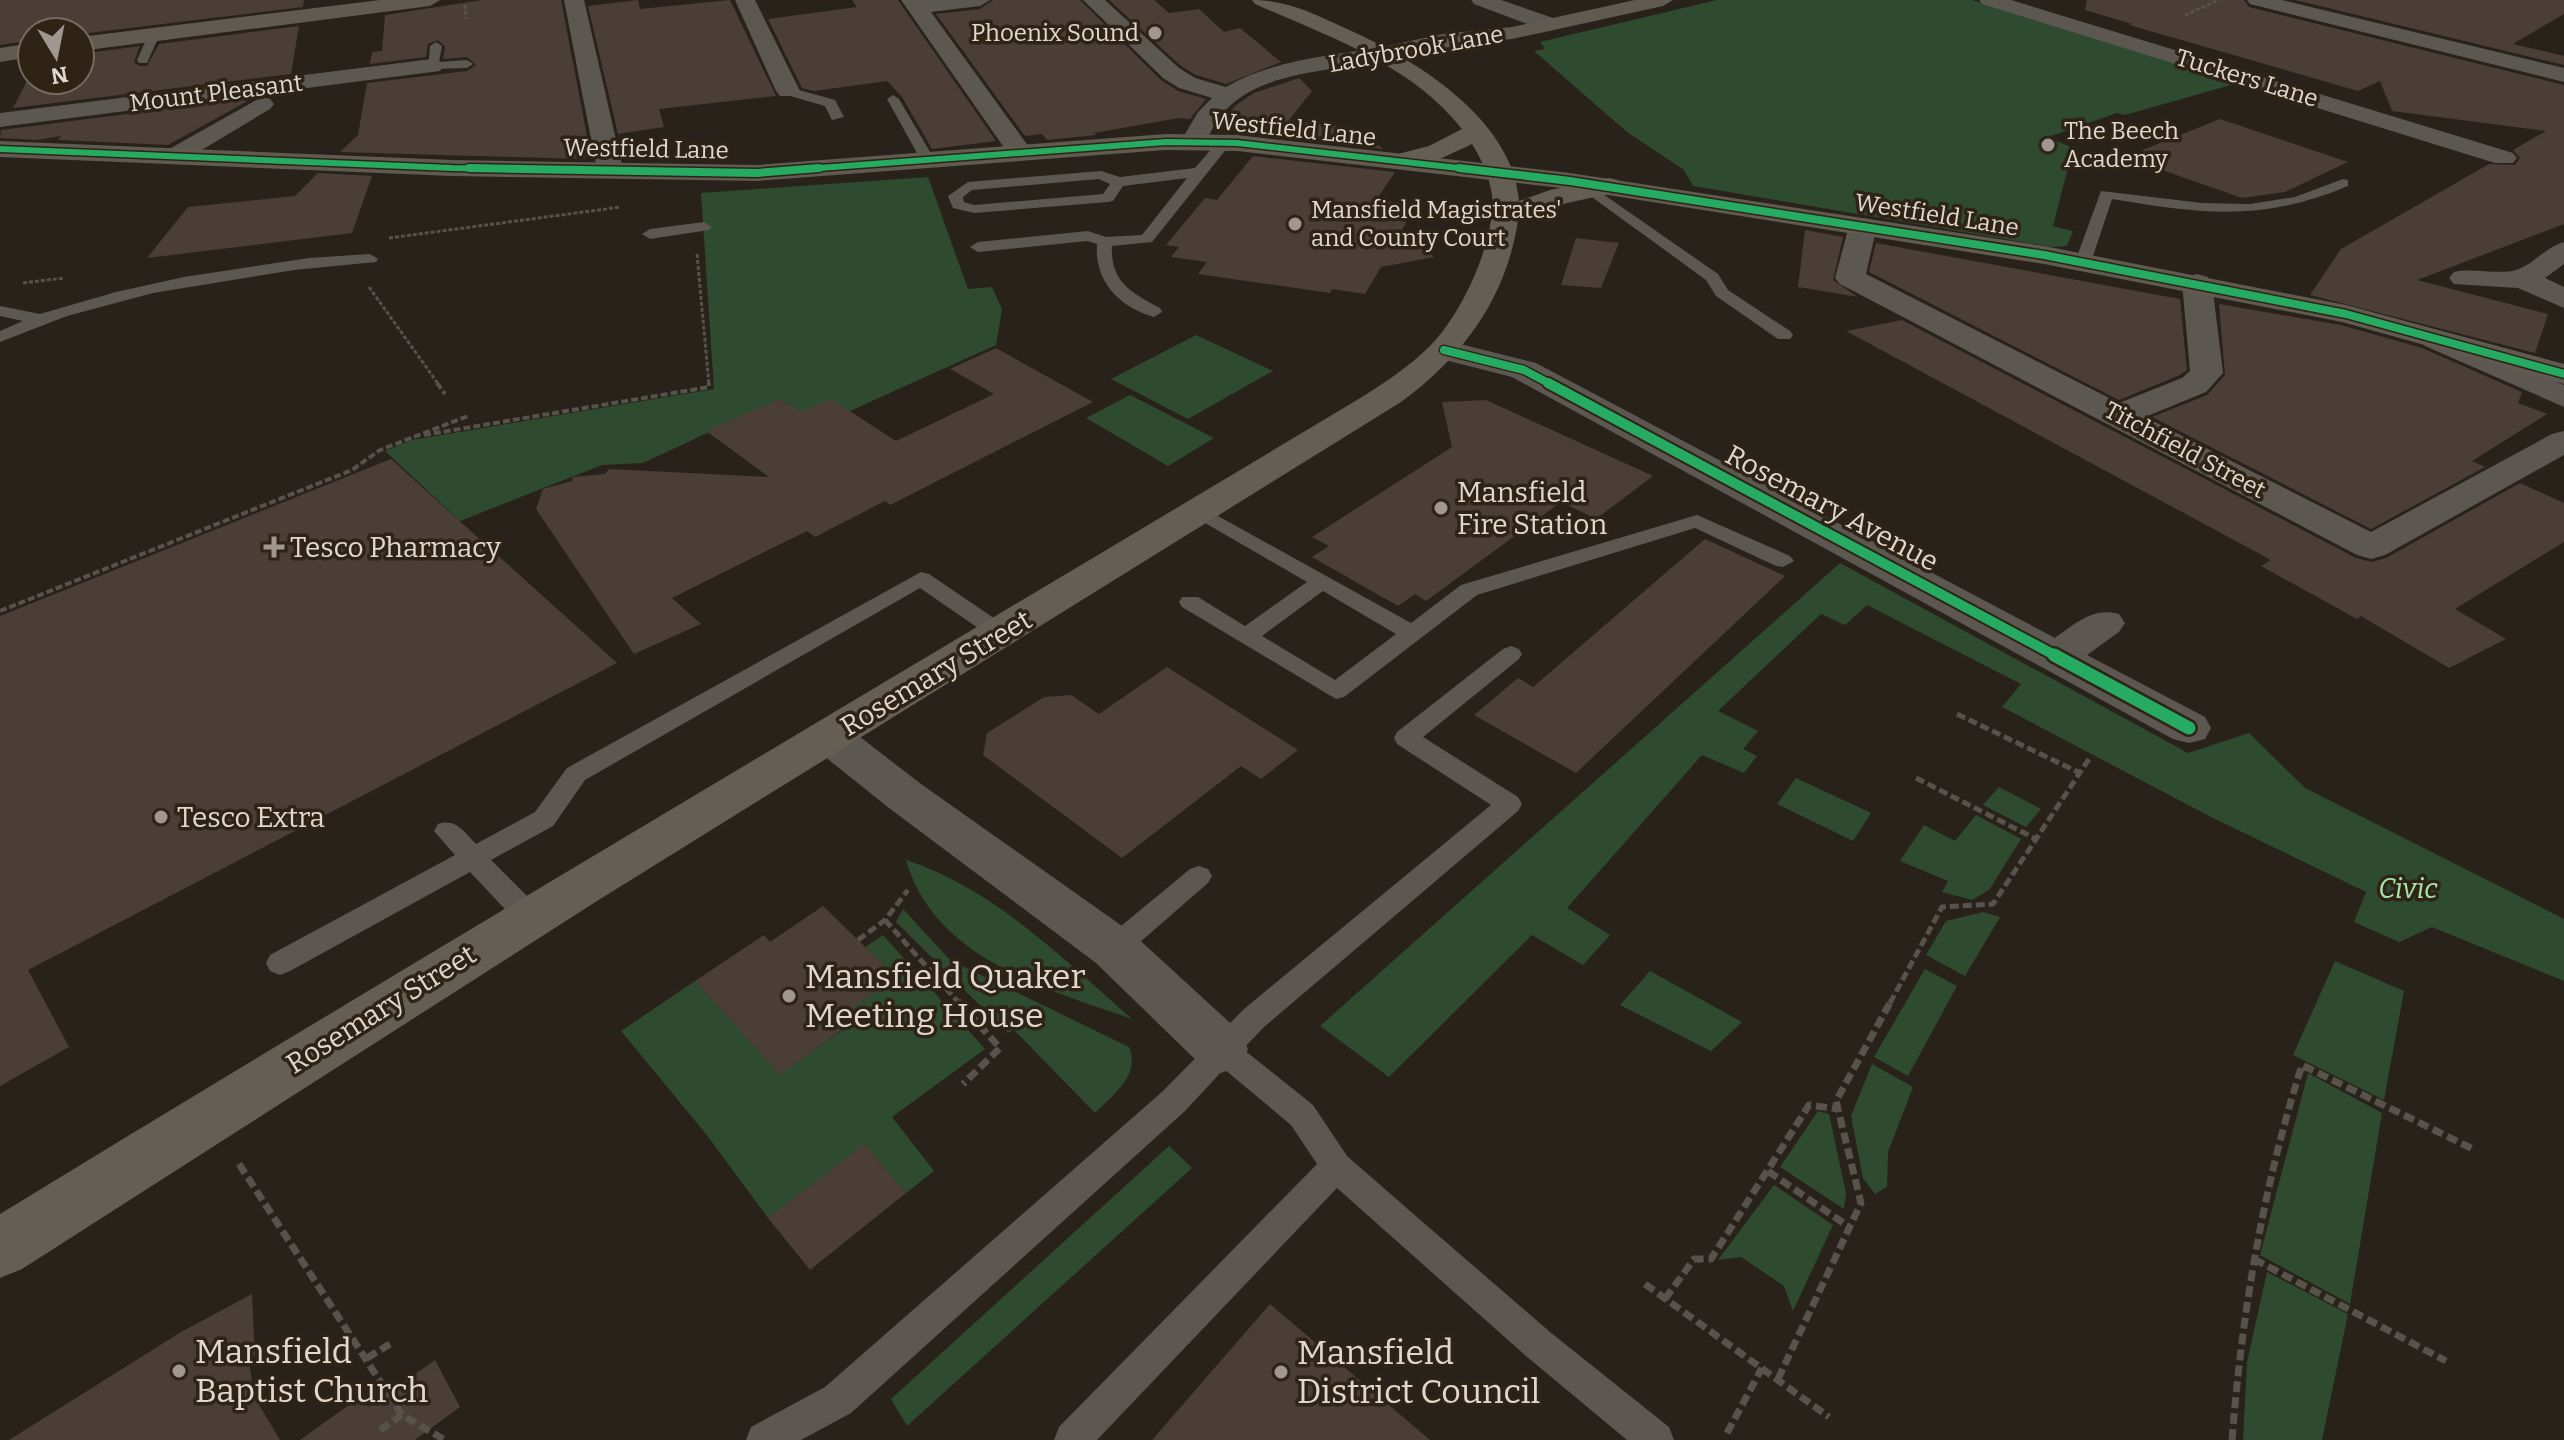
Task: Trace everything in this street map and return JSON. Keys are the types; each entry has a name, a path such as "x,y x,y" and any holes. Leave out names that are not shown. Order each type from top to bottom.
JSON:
{"highway":[{"name":"Rosemary Street","path":"0,1248 529,916 1200,512 1405,382 1444,350 1457,334 1495,262 1504,216 1505,191 1500,172 1477,131 1453,102 1433,86 1381,54 1262,0"},
{"path":"1399,161 1438,151 1477,131"},
{"path":"1504,216 1560,196 1600,188"}],"street":[{"path":"96,42 430,0"},
{"path":"574,0 610,170"},
{"path":"745,0 788,91"},
{"path":"914,4 980,0"},
{"path":"1093,0 1171,73 1187,83 1230,96"},
{"path":"1481,0 1551,25"},
{"name":"Ladybrook Lane","path":"1194,141 1199,126 1230,96 1283,72 1551,25 1663,0"},
{"name":"Tuckers Lane","path":"1989,0 2504,158"},
{"path":"2257,0 2564,75"},
{"path":"914,4 1021,154"},
{"name":"Mount Pleasant","path":"0,120 434,56"},
{"path":"171,158 262,104"},
{"name":"Westfield Lane","path":"0,149 171,158 757,173 1194,141 1225,142 1500,172 2083,262 2346,314 2564,374"},
{"name":"Titchfield Street","path":"1863,226 1850,278 2371,547 2564,441"},
{"path":"2524,279 2564,250 2540,229"},
{"path":"2464,278 2524,279 2564,299"},
{"path":"2119,415 2194,385 2207,373 2197,283"},
{"path":"2430,336 2564,397"},
{"name":"Rosemary Avenue","path":"1444,350 1524,370 2189,728"},
{"path":"2057,656 2105,623"},
{"path":"830,737 905,796 1114,948 1221,1049"}],"lane":[{"path":"140,67 154,34"},
{"path":"434,56 467,64"},
{"path":"788,91 830,103 837,117"},
{"path":"893,99 929,162"},
{"path":"978,247 1088,236 1105,242 1147,239 1225,142"},
{"path":"1118,182 1108,198 974,209 958,205 955,201 955,196 968,186 1101,175 1118,182 1199,172"},
{"path":"2083,262 2106,194 2165,203 2235,208 2300,200 2343,183"},
{"path":"1600,188 1712,277 1722,293 1784,335"},
{"path":"650,234 704,227"},
{"path":"1105,242 1102,259 1113,289 1154,312"},
{"path":"0,337 38,319 138,289 376,253"},
{"path":"0,311 38,319"},
{"path":"1200,512 1412,633"},
{"path":"1190,602 1336,691 1469,590 1697,521 1783,561"},
{"path":"280,963 544,819 576,774 921,579 1002,634"},
{"path":"1246,636 1323,581"},
{"path":"764,1440 838,1400 1174,1101 1221,1049 1509,804 1406,738 1511,654"},
{"path":"447,831 529,916"},
{"path":"1114,948 1199,876"},
{"path":"1221,1049 1302,1115 1336,1166 1538,1344 1656,1440"},
{"path":"1072,1440 1336,1166"}],"path":[{"path":"465,0 466,19"},
{"path":"2185,15 2219,0"},
{"path":"376,253 391,236 634,205"},
{"path":"409,438 709,387 697,252"},
{"path":"367,284 445,394"},
{"path":"0,611 352,470 380,450 468,416"},
{"path":"1957,714 2080,773"},
{"path":"1778,1379 1861,1203 1836,1101 1942,907 1993,904 2089,759"},
{"path":"1916,778 2036,839"},
{"path":"858,940 885,920 908,890"},
{"path":"885,920 1000,1048 963,1084"},
{"path":"2232,1440 2238,1364 2254,1259 2283,1125 2302,1065 2475,1150"},
{"path":"1665,1299 1694,1259 1711,1259 1809,1105 1838,1109"},
{"path":"239,1164 402,1415 445,1440"},
{"path":"1768,1171 1849,1227"},
{"path":"2254,1259 2446,1361"},
{"path":"1645,1284 1829,1417"},
{"path":"367,1358 390,1344"},
{"path":"1727,1433 1762,1368"},
{"path":"380,1430 402,1415"}],"green space":[{"name":"The Beech Academy","path":"1717,0 1972,0 2245,81 2125,115 2117,113 2048,137 2073,148 2053,226 2073,231 2067,246 2052,247 1693,186 1684,170 1627,132 1534,51 1545,49 1540,42"},
{"path":"928,177 968,289 992,287 1002,309 996,345 819,425 780,399 643,463 602,465 460,521 385,451 412,440 714,389 701,193"},
{"path":"1196,335 1273,371 1188,419 1111,379"},
{"path":"1130,395 1214,438 1168,466 1086,418"},
{"name":"Civic","path":"1840,563 2188,753 2249,733 2305,788 2564,919 2564,981 2432,927 2399,942 2354,922 2366,892 2211,817 2002,707 2021,684 1867,605 1845,625 1821,614 1718,711 1758,731 1743,749 1757,756 1744,773 1702,755 1567,908 1610,935 1583,965 1532,935 1389,1077 1320,1026"},
{"path":"1796,778 1871,813 1853,841 1777,804"},
{"path":"1999,787 2041,809 2026,827 1983,805"},
{"path":"1976,815 2021,839 1989,890 1972,900 1942,892 1948,881 1900,861 1924,825 1955,841"},
{"path":"906,860 938,872 998,907 1054,950 1132,1019 1031,982 967,946 941,922 920,894"},
{"path":"903,909 950,960 1129,1047 1131,1067 1117,1092 1095,1113 1014,1030 1008,1033 896,922"},
{"path":"1983,912 2000,917 1965,976 1926,955 1946,921"},
{"path":"883,935 985,1049 892,1117 934,1171 906,1193 864,1145 768,1218 706,1134 621,1031 695,981 780,1074 855,1021 847,1012 895,977 865,947"},
{"path":"2335,961 2404,991 2384,1100 2293,1055"},
{"path":"1925,969 1957,986 1908,1076 1874,1057"},
{"path":"1650,971 1742,1022 1711,1051 1620,1005"},
{"path":"1872,1064 1913,1087 1888,1152 1887,1187 1875,1194 1863,1178 1851,1116"},
{"path":"2308,1073 2382,1113 2350,1304 2260,1255"},
{"path":"1818,1111 1829,1114 1846,1193 1844,1209 1780,1167"},
{"path":"1169,1146 1192,1168 907,1426 891,1399"},
{"path":"1774,1185 1833,1225 1793,1311 1784,1286 1741,1257 1718,1260"},
{"path":"2267,1272 2348,1314 2322,1440 2243,1440 2247,1362"}],"building":[{"path":"0,0 304,0 303,7 96,32 96,16 16,16 16,42 0,45"},
{"path":"482,0 561,0 590,151 584,159 340,152 358,135 367,83 467,71 476,65 467,57 443,59 445,47 438,40 428,44 426,57 370,64 372,52 382,51 385,15"},
{"path":"638,0 640,9 730,0 776,96 659,109 664,127 618,134 588,6"},
{"path":"852,0 898,0 996,141 932,149 902,97 887,81 814,91 802,88 768,19 857,7"},
{"path":"993,0 1080,0 1161,80 1178,91 1206,99 1190,119 1179,118 1094,133 1096,135 1047,140 1042,134 1025,136 936,14 980,9"},
{"path":"1109,0 1154,0 1169,13 1199,9 1224,32 1240,28 1281,62 1226,84 1196,75 1181,66"},
{"path":"2087,0 2244,0 2249,7 2564,85 2564,224 2417,280 2548,314 2535,353 2310,295 2341,249 2489,164 2515,165 2520,158 2513,150 2546,131 2392,111 2380,81 2358,91 2129,25 2132,24 2085,10"},
{"path":"2295,0 2564,0 2564,14 2513,44 2564,56 2564,65"},
{"path":"299,26 291,74 13,108 19,96 96,96 96,52 140,46 134,62 147,66 159,44"},
{"path":"1299,78 1312,91 1289,120 1360,129 1383,149 1269,136 1273,130 1219,123 1236,105 1254,93"},
{"path":"253,98 168,145 58,140 61,136 37,140 0,138 1,130"},
{"path":"2220,119 2348,162 2285,192 2242,198 2125,157"},
{"name":"Mansfield Magistrates' and County Court","path":"1253,156 1395,172 1377,199 1415,206 1402,230 1434,257 1381,267 1365,294 1332,289 1330,293 1198,274 1207,262 1171,257 1179,247 1166,245 1205,198 1217,200"},
{"path":"318,173 372,176 352,233 147,258 188,207 295,196"},
{"path":"1805,230 1843,237 1833,280 1858,297 1798,287"},
{"path":"1576,238 1619,243 1601,288 1561,285"},
{"path":"1876,243 2180,299 2187,370 2119,400 1869,272"},
{"path":"2219,304 2341,325 2422,348 2522,392 2518,403 2547,414 2472,461 2485,467 2371,529 2152,417 2207,395 2225,375"},
{"path":"1902,320 2356,558 2372,562 2386,558 2520,483 2564,503 2564,542 2455,609 2506,639 2449,668 2361,616 2357,619 2261,566 2271,560 1846,331"},
{"path":"996,348 1093,402 890,505 885,501 815,537 807,531 672,598 701,624 634,654 536,509 543,489 572,481 573,477 605,474 609,469 769,477 706,431 780,399 800,412 831,399 896,441 994,394 950,369"},
{"name":"Mansfield Fire Station","path":"1486,400 1653,476 1596,519 1561,502 1426,601 1415,594 1398,606 1312,557 1329,546 1312,537 1452,447 1442,402"},
{"name":"Tesco Extra","path":"391,459 617,663 28,970 69,1047 0,1086 0,616"},
{"path":"1705,539 1785,576 1576,773 1474,715 1518,678 1533,687"},
{"path":"1167,667 1298,750 1261,779 1241,766 1122,858 983,755 987,733 1044,697 1071,695 1099,714"},
{"name":"Mansfield Quaker Meeting House","path":"823,906 896,977 847,1012 855,1020 780,1075 695,981 764,935 770,942"},
{"path":"864,1144 906,1193 810,1270 768,1218"},
{"name":"Mansfield Baptist Church","path":"252,1294 255,1355 249,1361 254,1396 280,1440 9,1440 181,1332"},
{"name":"Mansfield District Council","path":"1270,1304 1430,1440 1152,1440"},
{"path":"435,1360 460,1407 415,1440 300,1440 360,1397 368,1407"}],"cycle path":[{"path":"0,149 452,168 757,173 1166,142 1237,143 1570,181 2044,255 2346,314 2564,374"},
{"path":"1444,350 1524,370 2189,728"}],"place":[{"name":"Phoenix Sound","path":"1155,33"},
{"name":"The Beech Academy","path":"2048,145"},
{"name":"Mansfield Magistrates' and County Court","path":"1295,224"},
{"name":"Mansfield Fire Station","path":"1441,508"},
{"name":"Tesco Pharmacy","path":"274,547"},
{"name":"Tesco Extra","path":"161,817"},
{"name":"Mansfield Quaker Meeting House","path":"789,996"},
{"name":"Mansfield Baptist Church","path":"179,1371"},
{"name":"Mansfield District Council","path":"1281,1372"}]}
